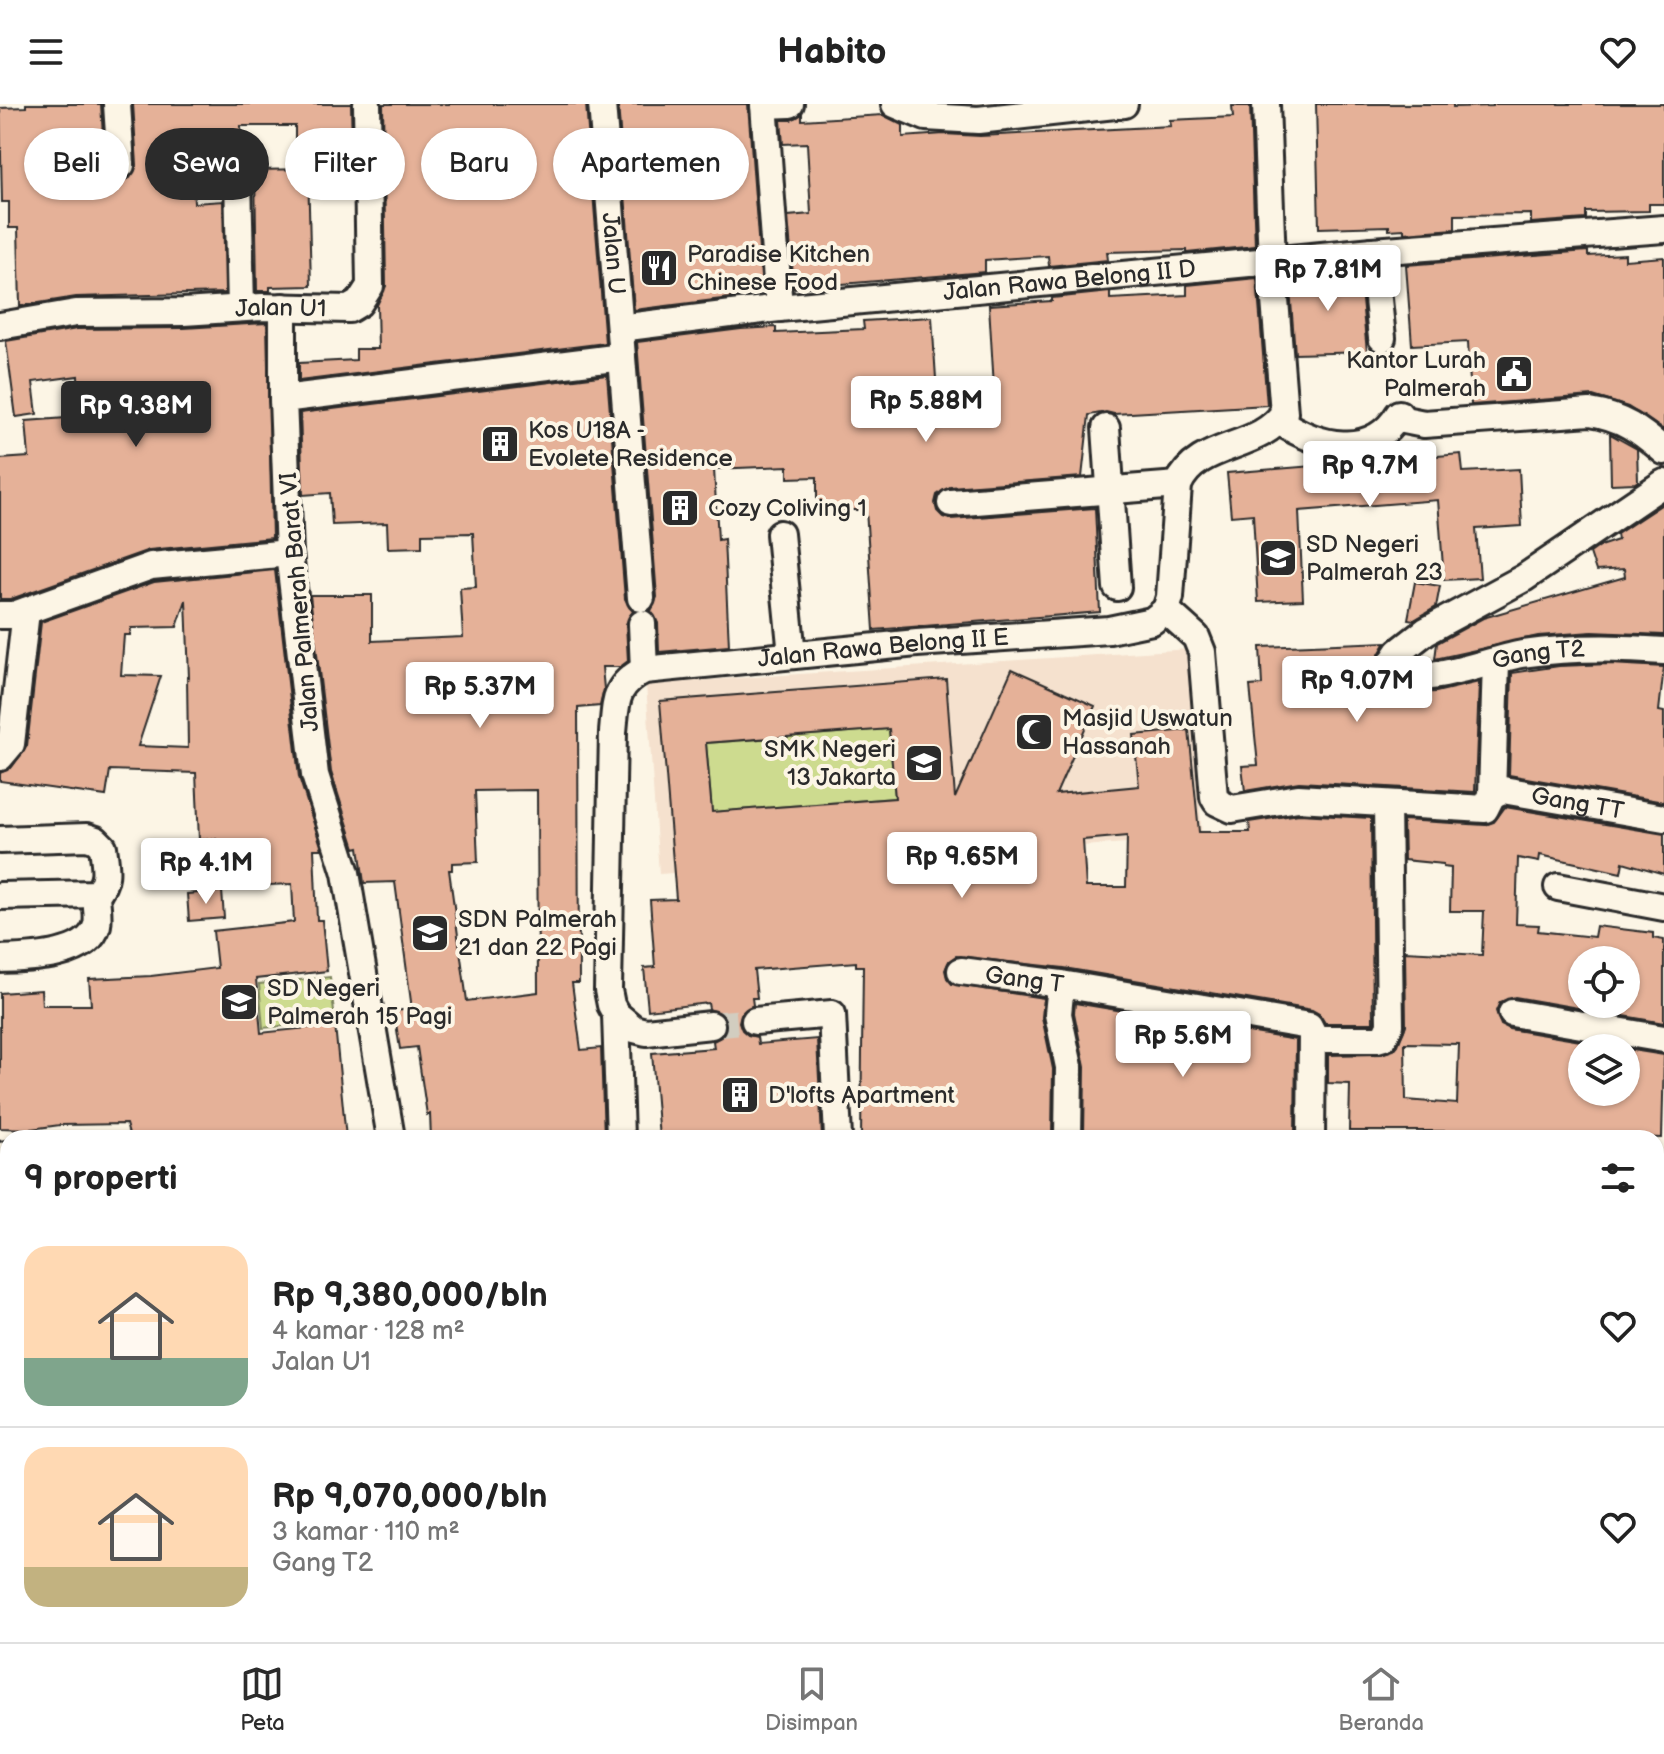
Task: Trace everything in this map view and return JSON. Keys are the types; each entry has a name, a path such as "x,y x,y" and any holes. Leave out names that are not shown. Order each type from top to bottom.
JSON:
{"street":[{"path":"117,104 119,128"},
{"name":"Jalan U1","path":"0,326 76,313 283,307 349,309 359,303 370,286 367,104"},
{"name":"Jalan U","path":"602,104 622,357"},
{"path":"779,308 764,104 790,104"},
{"path":"895,104 926,117 1124,104"},
{"path":"1266,104 1272,262 1284,413 1268,431 1193,463 1183,472 1178,485 1170,597 1166,610 1196,637 1202,652 1214,797 1217,802 1232,809 1298,798 1481,811 1492,795 1496,661"},
{"path":"239,200 241,308"},
{"name":"Jalan Rawa Belong II D","path":"620,328 779,308 1373,251 1664,229"},
{"path":"1373,251 1382,338"},
{"name":"Jalan Palmerah Barat VI","path":"283,307 289,553 315,775 346,873 390,1130"},
{"path":"283,399 622,357 644,670 630,677 616,700 608,990 616,1014 620,1130"},
{"path":"1279,421 1308,438 1343,445 1361,444 1385,433 1399,414 1404,420 1424,424 1590,412 1612,415 1629,423 1664,451"},
{"path":"1106,428 1117,587"},
{"name":"Gang T2","path":"1664,483 1524,578 1442,621 1409,643 1395,657 1392,668 1403,676 1414,677 1472,669 1520,654 1606,646 1664,651"},
{"path":"951,503 1178,485"},
{"path":"780,534 792,655"},
{"path":"0,757 11,744 13,613 151,566 289,553"},
{"name":"Jalan Rawa Belong II E","path":"644,670 1109,630 1152,621 1166,610"},
{"name":"Gang TT","path":"1492,795 1503,790 1664,818"},
{"path":"1311,1130 1312,1039 1377,1039 1384,1037 1390,1025 1387,804"},
{"path":"0,840 87,837 103,847 106,875 103,887 96,894 0,896"},
{"path":"1558,887 1664,907"},
{"path":"0,959 56,956 80,945 97,924 96,894"},
{"name":"Gang T","path":"961,971 1061,984 1309,1026 1312,1039"},
{"path":"1061,984 1058,1014 1069,1067 1068,1130"},
{"path":"1512,1013 1664,1039"},
{"path":"616,1014 634,1029 646,1032 711,1025"},
{"path":"755,1021 832,1014 838,1130"}],"shaded area":[{"name":"SMK Negeri 13 Jakarta","path":"1190,649 1202,838 659,874 646,684"}],"green space":[{"path":"889,729 895,798 712,812 706,743"},
{"path":"330,977 335,1021 263,1028 259,984"}],"building":[{"path":"26,104 101,104 103,128 24,128 24,200 129,200 129,178 137,165 133,104 351,104 352,128 145,128 145,200 223,201 225,293 76,297 20,306 18,228 9,228 9,202 2,202 0,108 26,107"},
{"path":"383,104 586,104 588,128 553,128 553,200 594,200 605,343 299,381 299,363 356,360 356,349 378,349 377,305 386,286 385,200 405,200 405,128 383,128"},
{"path":"618,104 748,104 762,290 738,292 738,297 634,310 625,200 749,200 749,128 620,128"},
{"path":"1316,104 1453,104 1453,107 1493,104 1664,104 1664,204 1649,204 1649,211 1586,212 1586,219 1531,223 1531,214 1455,215 1455,229 1404,233 1404,229 1389,230 1389,226 1319,228"},
{"path":"1232,106 1250,106 1255,246 1187,253 1187,250 1107,252 1108,260 1049,266 1048,256 985,260 985,272 794,288 788,216 811,214 807,143 783,144 781,120 791,120 802,114 802,120 883,115 903,125 903,137 944,134 980,136 1171,126 1170,120 1233,117"},
{"path":"285,169 285,200 309,200 311,286 270,287 270,291 257,291 255,200 269,200 269,170"},
{"path":"1588,251 1588,256 1625,254 1625,260 1664,257 1664,430 1628,407 1593,396 1471,405 1468,342 1412,345 1406,265"},
{"path":"1359,269 1367,352 1295,354 1289,275"},
{"path":"1257,278 1267,405 1089,415 1082,477 950,487 937,495 937,511 951,519 1095,508 1100,612 874,630 866,510 817,510 817,477 788,478 788,466 714,469 718,540 724,539 729,646 659,652 658,623 651,611 657,597 637,342 741,329 776,327 776,333 864,329 863,321 932,317 939,425 996,420 989,305 1052,301 1052,298 1110,292 1110,299 1187,295 1187,285"},
{"path":"267,323 272,538 149,550 11,599 0,599 0,459 29,457 26,421 80,417 78,376 33,382 37,414 16,417 6,341 77,329"},
{"path":"607,375 625,599 633,611 626,624 628,661 620,667 602,667 604,689 600,706 578,708 579,983 572,983 581,1050 601,1048 604,1130 431,1130 417,1047 400,1049 394,1011 412,1009 395,882 364,883 359,847 355,848 331,772 310,595 372,595 372,641 463,637 460,588 476,587 473,533 422,534 422,547 388,548 387,523 332,525 330,493 303,495 300,413","holes":["537,790 538,992 467,1001 449,870 452,870 452,863 478,862 475,791"]},
{"path":"1610,434 1637,449 1638,481 1635,483 1611,484"},
{"name":"SD Negeri Palmerah 23","path":"1461,454 1463,472 1519,469 1522,526 1476,529 1480,578 1444,580 1438,500 1299,511 1303,600 1258,602 1253,514 1231,516 1227,473"},
{"path":"1664,503 1664,635 1592,632 1538,636 1435,659 1437,643 1483,618 1625,577 1624,569 1596,571 1590,553 1618,540 1617,534"},
{"path":"275,570 299,777 322,849 314,849 317,920 322,920 327,971 256,979 261,1033 335,1025 345,1130 128,1130 126,1124 0,1128 0,993 41,990 42,1005 91,1005 89,979 217,968 213,931 294,922 292,884 218,887 216,839 199,840 196,773 110,770 106,796 0,781 0,773 12,767 27,746 41,622 154,582","holes":["186,600 188,748 138,746 161,676 121,675 124,635 130,635 131,628 177,627"]},
{"path":"1415,582 1440,586 1436,607 1414,620 1408,619"},
{"path":"1386,642 1377,658 1377,674 1394,688 1415,693 1436,692 1479,682 1475,792 1299,782 1245,791 1242,766 1258,765 1250,686 1262,685 1260,647"},
{"path":"1610,664 1664,667 1659,711 1664,712 1664,802 1509,775 1512,673 1559,666"},
{"path":"1012,669 1095,706 1056,794 1139,786 1134,735 1189,730 1199,832 1250,832 1249,822 1299,814 1371,818 1373,1023 1325,1023 1312,1010 1064,968 956,956 949,961 945,970 952,984 1044,998 1042,1017 1053,1069 1052,1130 861,1130 863,966 856,966 856,962 754,970 757,998 752,998 753,1005 741,1014 739,1022 742,1030 757,1037 758,1044 817,1039 822,1130 658,1130 652,1053 714,1048 713,1041 721,1037 727,1024 723,1015 709,1009 708,1003 648,1010 644,968 655,967 650,900 676,899 660,701 946,679 955,798","holes":["889,729 895,798 712,812 706,743","1127,836 1126,887 1086,887 1083,840"]},
{"path":"1505,807 1664,834 1664,874 1623,862 1621,873 1540,855 1539,862 1518,858 1516,924 1539,925 1538,931 1594,937 1596,926 1653,933 1653,938 1664,940 1664,1023 1635,1018 1640,1018 1640,946 1568,946 1568,1006 1515,997 1500,1002 1496,1011 1501,1025 1509,1029 1568,1039 1568,1106 1640,1106 1640,1051 1664,1055 1662,1130 1349,1130 1350,1084 1328,1083 1328,1055 1381,1054 1394,1050 1398,1045 1406,1025 1405,951 1482,955 1484,911 1450,911 1451,868 1443,867 1443,864 1404,860 1403,820 1485,825 1494,822","holes":["1405,1043 1459,1044 1457,1104 1406,1100"]},
{"path":"222,891 224,918 189,921 187,894"},
{"path":"1075,1003 1296,1040 1295,1130 1084,1130 1085,1067 1074,1013"}],"tunnel":[{"path":"711,1025 755,1021"}],"place":[{"name":"Paradise Kitchen Chinese Food","path":"659,268"},
{"name":"Kantor Lurah Palmerah","path":"1514,374"},
{"name":"Kos U18A - Evolete Residence","path":"500,444"},
{"name":"Cozy Coliving 1","path":"680,508"},
{"name":"SD Negeri Palmerah 23","path":"1278,558"},
{"name":"Masjid Uswatun Hassanah","path":"1034,732"},
{"name":"SMK Negeri 13 Jakarta","path":"924,763"},
{"name":"SDN Palmerah 21 dan 22 Pagi","path":"430,933"},
{"name":"SD Negeri Palmerah 15 Pagi","path":"239,1002"},
{"name":"D'lofts Apartment","path":"740,1095"}]}
